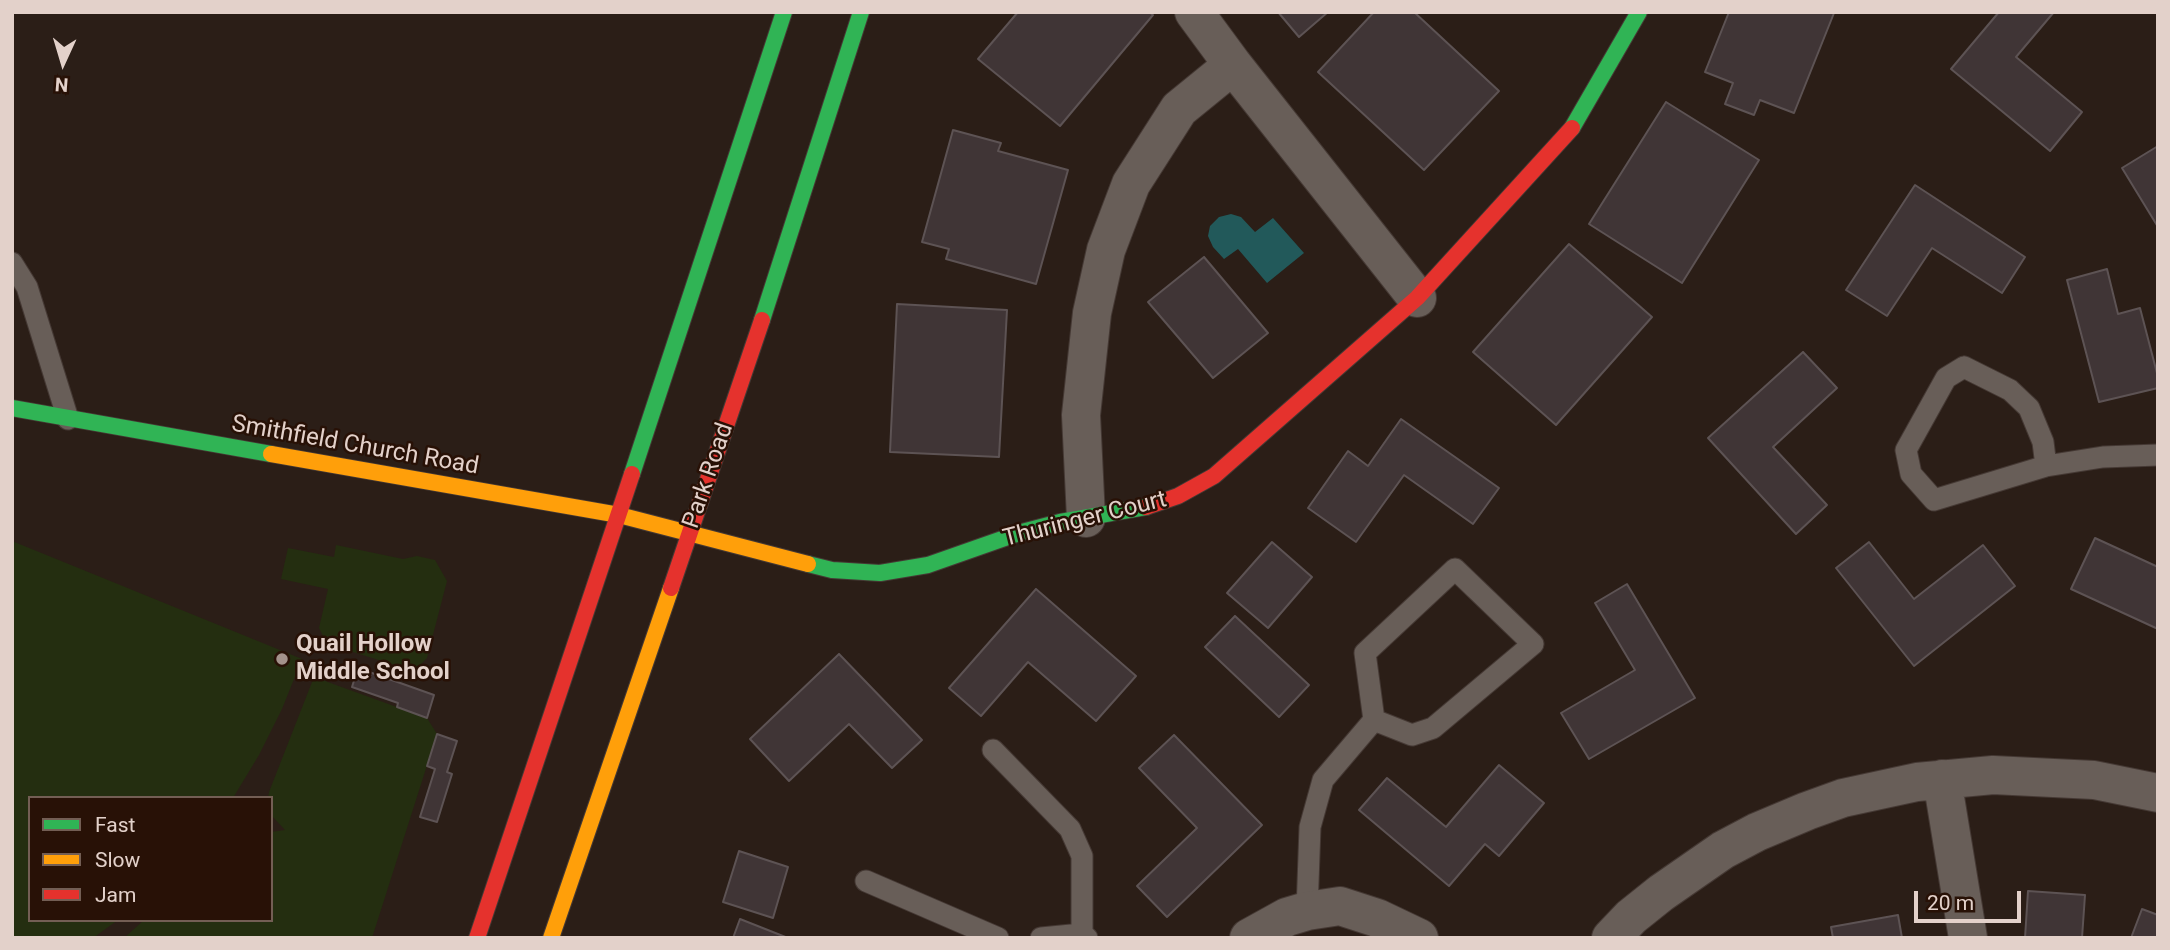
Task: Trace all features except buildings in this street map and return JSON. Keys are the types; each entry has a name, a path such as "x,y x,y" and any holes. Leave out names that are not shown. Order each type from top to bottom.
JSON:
{"main road":[{"path":"477,938 784,12"},
{"name":"Park Road","path":"551,938 755,343 861,12"},
{"name":"Thuringer Court","path":"689,532 832,570 880,573 928,565 1022,532 1060,522 1136,511 1178,496 1214,476 1418,298 1576,124 1639,12"},
{"name":"Smithfield Church Road","path":"12,408 619,515 689,532"}],"street":[{"path":"1194,12 1418,298"},
{"path":"1086,518 1081,415 1092,313 1106,250 1131,184 1180,109 1233,65"},
{"path":"1611,938 1661,893 1723,850 1757,832 1843,799 1917,782 1993,775 2094,780 2158,793"},
{"path":"1942,779 1968,938"},
{"path":"1249,938 1287,918 1307,911 1340,906 1377,918 1419,938"}],"lane":[{"path":"12,263 27,287 68,419"},
{"path":"2046,466 2043,442 2029,408 2010,390 1964,367 1946,378 1906,450 1911,474 1934,500 2046,466 2102,457 2158,454"},
{"path":"1307,911 1310,827 1324,780 1374,720 1365,653 1455,569 1533,644 1433,728 1412,735 1374,720"},
{"path":"993,750 1070,829 1083,856 1085,936 1041,938"},
{"path":"866,881 998,938"}],"green space":[{"path":"12,541 302,659 282,709 234,796 28,796 28,922 115,922 93,938 12,938"},
{"path":"336,545 403,559 417,556 435,560 447,581 427,658 414,671 327,644 319,628 328,589 281,579 288,548 334,557"},
{"path":"314,677 427,718 437,734 372,938 124,938 142,922 273,922 273,832 285,830 273,817 273,796 268,796"}],"water":[{"path":"1231,214 1241,217 1255,232 1273,218 1304,253 1267,283 1238,249 1224,259 1213,247 1208,236 1210,226 1219,217"}],"traffic: fast":[{"path":"632,474 784,12"},
{"path":"762,320 861,12"},
{"path":"1572,128 1639,12"},
{"path":"12,408 271,454"},
{"path":"808,564 832,570 880,573 928,565 1022,532 1060,522 1146,507"}],"traffic: slow":[{"path":"271,454 619,515 808,564"},
{"path":"551,938 671,588"}],"traffic: jam":[{"path":"1146,507 1178,496 1214,476 1417,298 1572,128"},
{"path":"671,588 762,320"},
{"path":"477,938 632,474"}],"place":[{"name":"Quail Hollow Middle School","path":"282,659"}]}
